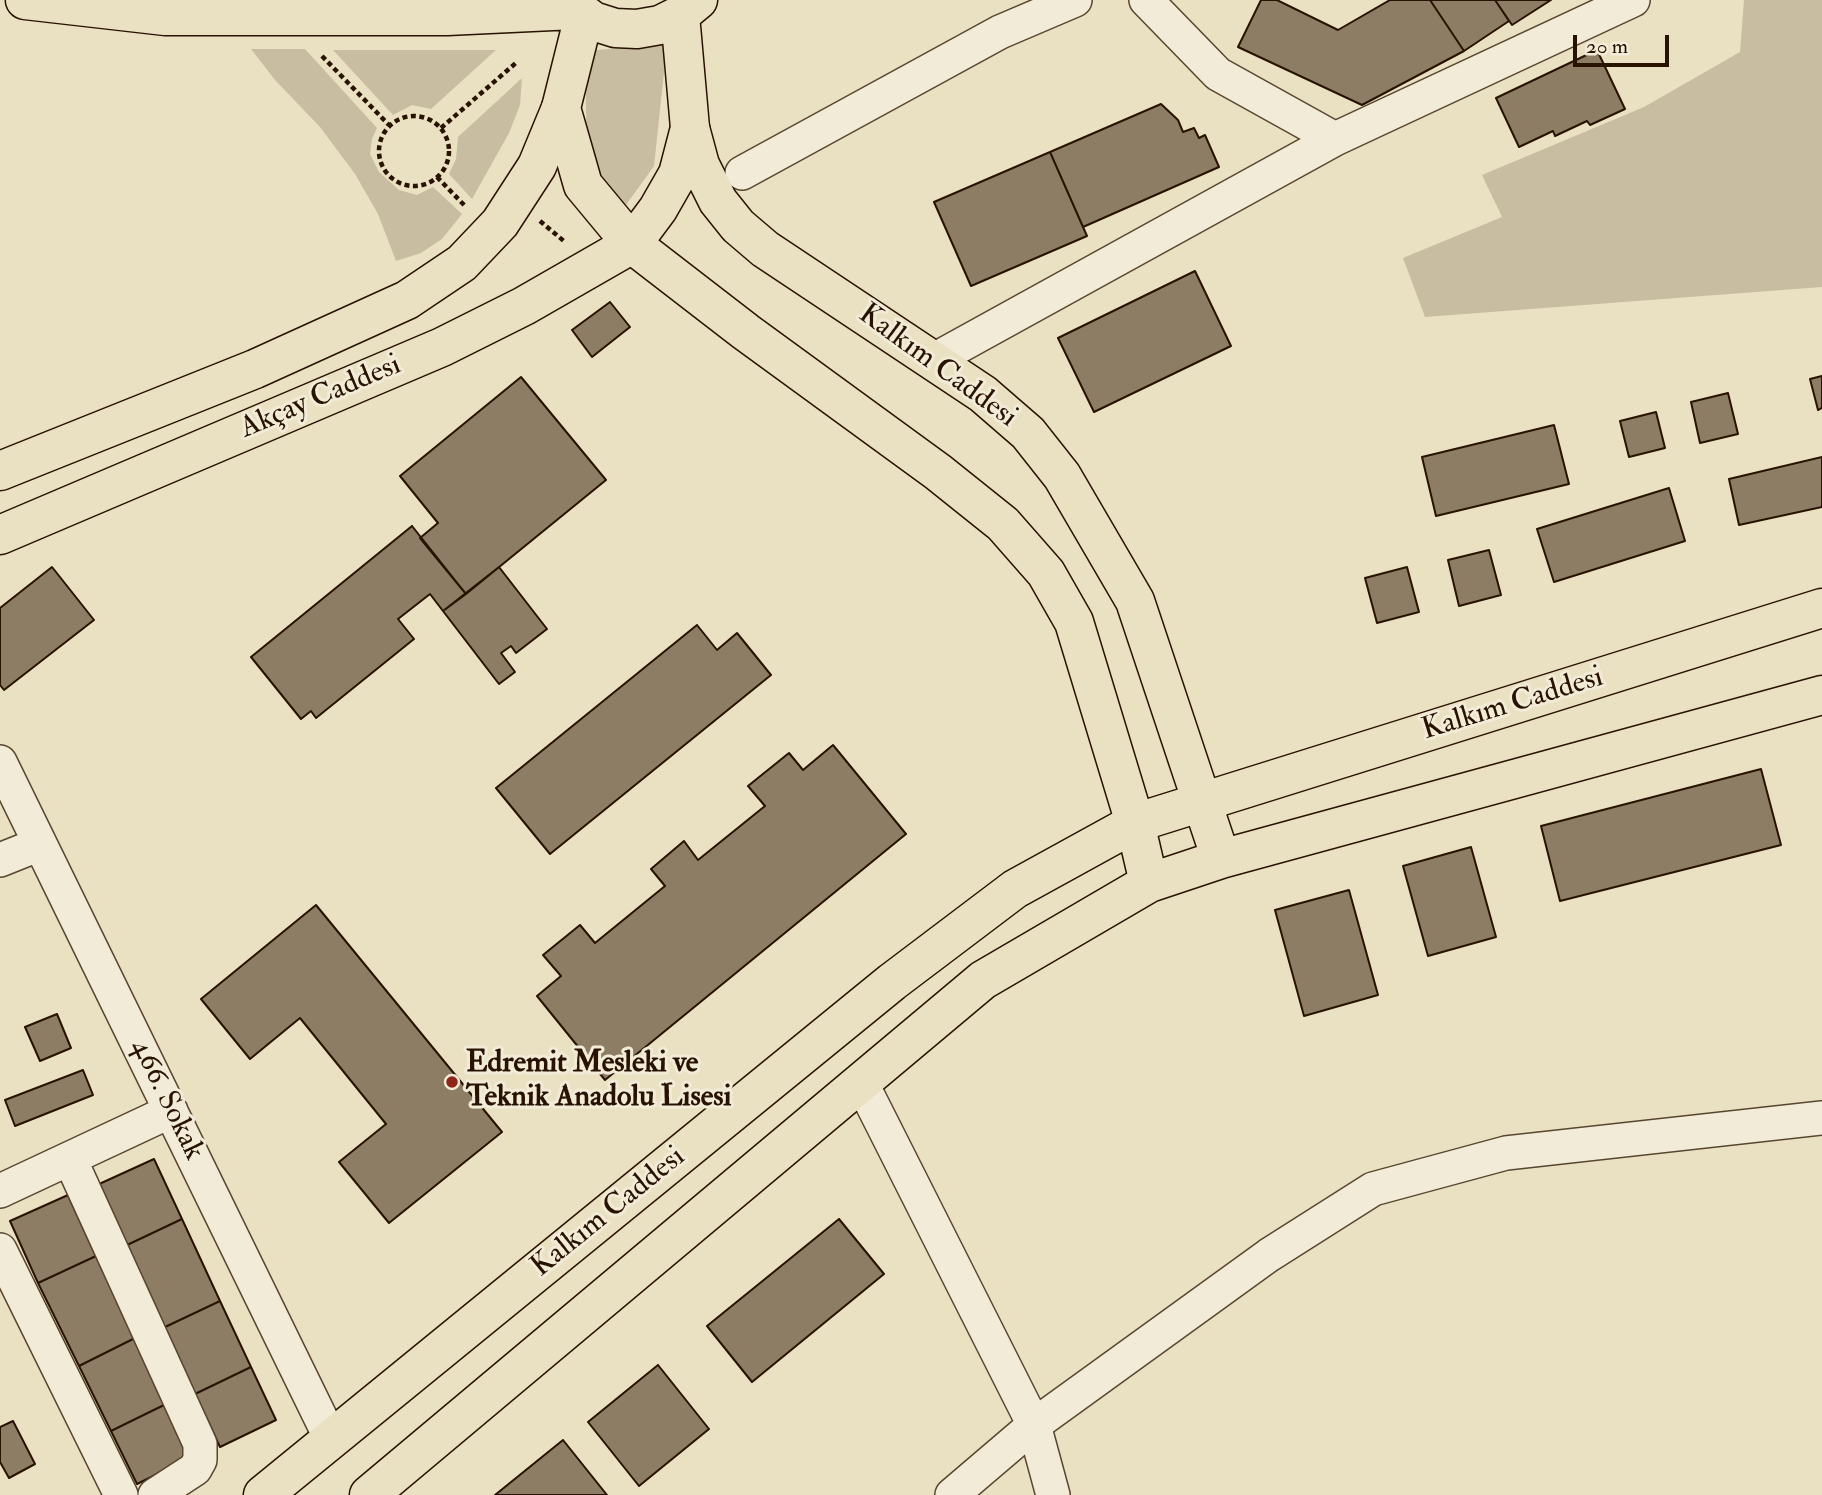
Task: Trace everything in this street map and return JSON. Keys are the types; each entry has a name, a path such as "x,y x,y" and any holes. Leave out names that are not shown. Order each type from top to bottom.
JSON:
{"main road":[{"path":"25,0 165,16 447,16 574,9 615,28 637,29 660,25 694,4"},
{"path":"632,244 658,209 678,174 690,128 694,4"},
{"name":"Akçay Caddesi","path":"0,471 255,369 407,300 462,263 500,223 537,166 561,108 574,9"},
{"path":"561,108 583,185 605,215 632,244 971,498 1003,524 1046,573 1074,622 1135,823 1149,883"},
{"name":"Kalkım Caddesi","path":"690,128 700,165 718,201 738,226 765,249 983,394 1028,433 1062,476 1135,601 1221,859"},
{"name":"Akçay Caddesi","path":"0,535 442,347 524,306 632,244"},
{"name":"Kalkım Caddesi","path":"263,1495 892,982 1015,889 1135,823 1203,799 1822,608"},
{"name":"Kalkım Caddesi","path":"369,1495 983,980 1149,883 1221,859 1822,695"}],"street":[{"path":"742,173 1000,32 1075,0"},
{"path":"1146,0 1218,74 1335,139"},
{"path":"934,360 1335,139 1633,0"},
{"name":"466. Sokak","path":"0,762 331,1439"},
{"path":"0,860 40,844"},
{"path":"862,1084 1034,1426 1053,1495"},
{"path":"0,1191 171,1111"},
{"path":"952,1495 1034,1426 1269,1255 1373,1189 1506,1153 1822,1118"},
{"path":"70,1159 201,1444 200,1460 195,1469 155,1495"},
{"path":"0,1250 121,1495"}],"path":[{"path":"322,56 389,125"},
{"path":"442,128 517,62"},
{"path":"410,115 422,116 442,128 449,150 448,161 437,177 423,185 412,186 390,178 379,157 379,145 389,125 410,115"},
{"path":"437,177 466,207"},
{"path":"531,214 565,242"}],"shaded area":[{"path":"1744,0 1822,0 1822,287 1425,317 1403,258 1502,217 1482,175 1644,107 1740,52"},
{"path":"667,44 654,166 626,205 605,189 587,161 585,51"},
{"path":"251,49 305,49 377,128 370,154 379,172 399,190 417,195 433,187 462,214 442,239 421,253 396,261 378,214 355,174 320,127 275,80"},
{"path":"333,50 496,50 431,109 412,105 393,115"},
{"path":"522,78 520,105 509,133 472,199 449,174 456,159 458,137"}],"building":[{"path":"1261,0 1277,0 1338,30 1390,0 1430,0 1464,51 1362,105 1238,47"},
{"path":"1430,0 1495,0 1509,21 1464,51"},
{"path":"1495,0 1551,0 1512,25"},
{"path":"1597,50 1625,109 1590,125 1587,121 1555,136 1553,131 1519,147 1496,98"},
{"path":"1161,104 1178,120 1183,132 1194,128 1199,138 1205,135 1219,167 1083,227 1050,152"},
{"path":"1050,152 1087,236 971,286 934,202"},
{"path":"1195,271 1231,346 1094,412 1058,338"},
{"path":"610,302 630,327 592,357 572,330"},
{"path":"1822,376 1822,408 1818,410 1810,379"},
{"path":"521,377 606,480 466,594 420,538 438,523 400,476"},
{"path":"1728,393 1738,434 1700,443 1691,402"},
{"path":"1656,412 1665,448 1629,457 1620,421"},
{"path":"1554,425 1569,484 1436,516 1422,457"},
{"path":"1822,457 1822,507 1739,525 1729,479"},
{"path":"1669,488 1685,541 1554,582 1537,529"},
{"path":"412,526 466,594 443,611 430,594 398,619 414,639 316,718 311,711 301,719 251,657"},
{"path":"1489,550 1501,595 1459,606 1448,560"},
{"path":"52,567 94,620 4,690 0,685 0,608"},
{"path":"499,567 547,629 516,653 511,646 501,653 515,672 499,684 443,611"},
{"path":"1407,567 1419,612 1377,623 1365,578"},
{"path":"697,625 717,650 737,633 771,675 550,854 496,788"},
{"path":"833,745 906,834 605,1080 537,996 561,976 543,955 580,925 595,943 665,886 651,869 684,841 698,860 765,806 748,786 789,753 803,770"},
{"path":"1761,769 1781,845 1560,901 1541,826"},
{"path":"1471,847 1496,937 1428,956 1403,866"},
{"path":"1349,890 1378,995 1304,1016 1275,910"},
{"path":"316,905 502,1132 389,1223 339,1162 386,1124 300,1018 250,1059 201,999"},
{"path":"57,1014 71,1048 40,1061 25,1027"},
{"path":"83,1070 93,1095 15,1126 5,1100"},
{"path":"154,1159 182,1219 125,1246 97,1185"},
{"path":"68,1195 96,1256 38,1283 10,1221"},
{"path":"182,1219 220,1301 163,1328 125,1246"},
{"path":"839,1219 884,1274 752,1382 707,1326"},
{"path":"96,1256 135,1338 79,1366 38,1283"},
{"path":"220,1301 251,1367 195,1394 163,1328"},
{"path":"135,1338 166,1404 111,1431 79,1366"},
{"path":"658,1365 709,1429 639,1486 588,1422"},
{"path":"251,1367 276,1420 220,1447 195,1394"},
{"path":"166,1404 192,1457 137,1484 111,1431"},
{"path":"13,1421 35,1464 9,1478 0,1462 0,1427"},
{"path":"563,1440 607,1495 495,1495"}],"place":[{"name":"Edremit Mesleki ve Teknik Anadolu Lisesi","path":"452,1082"}]}
